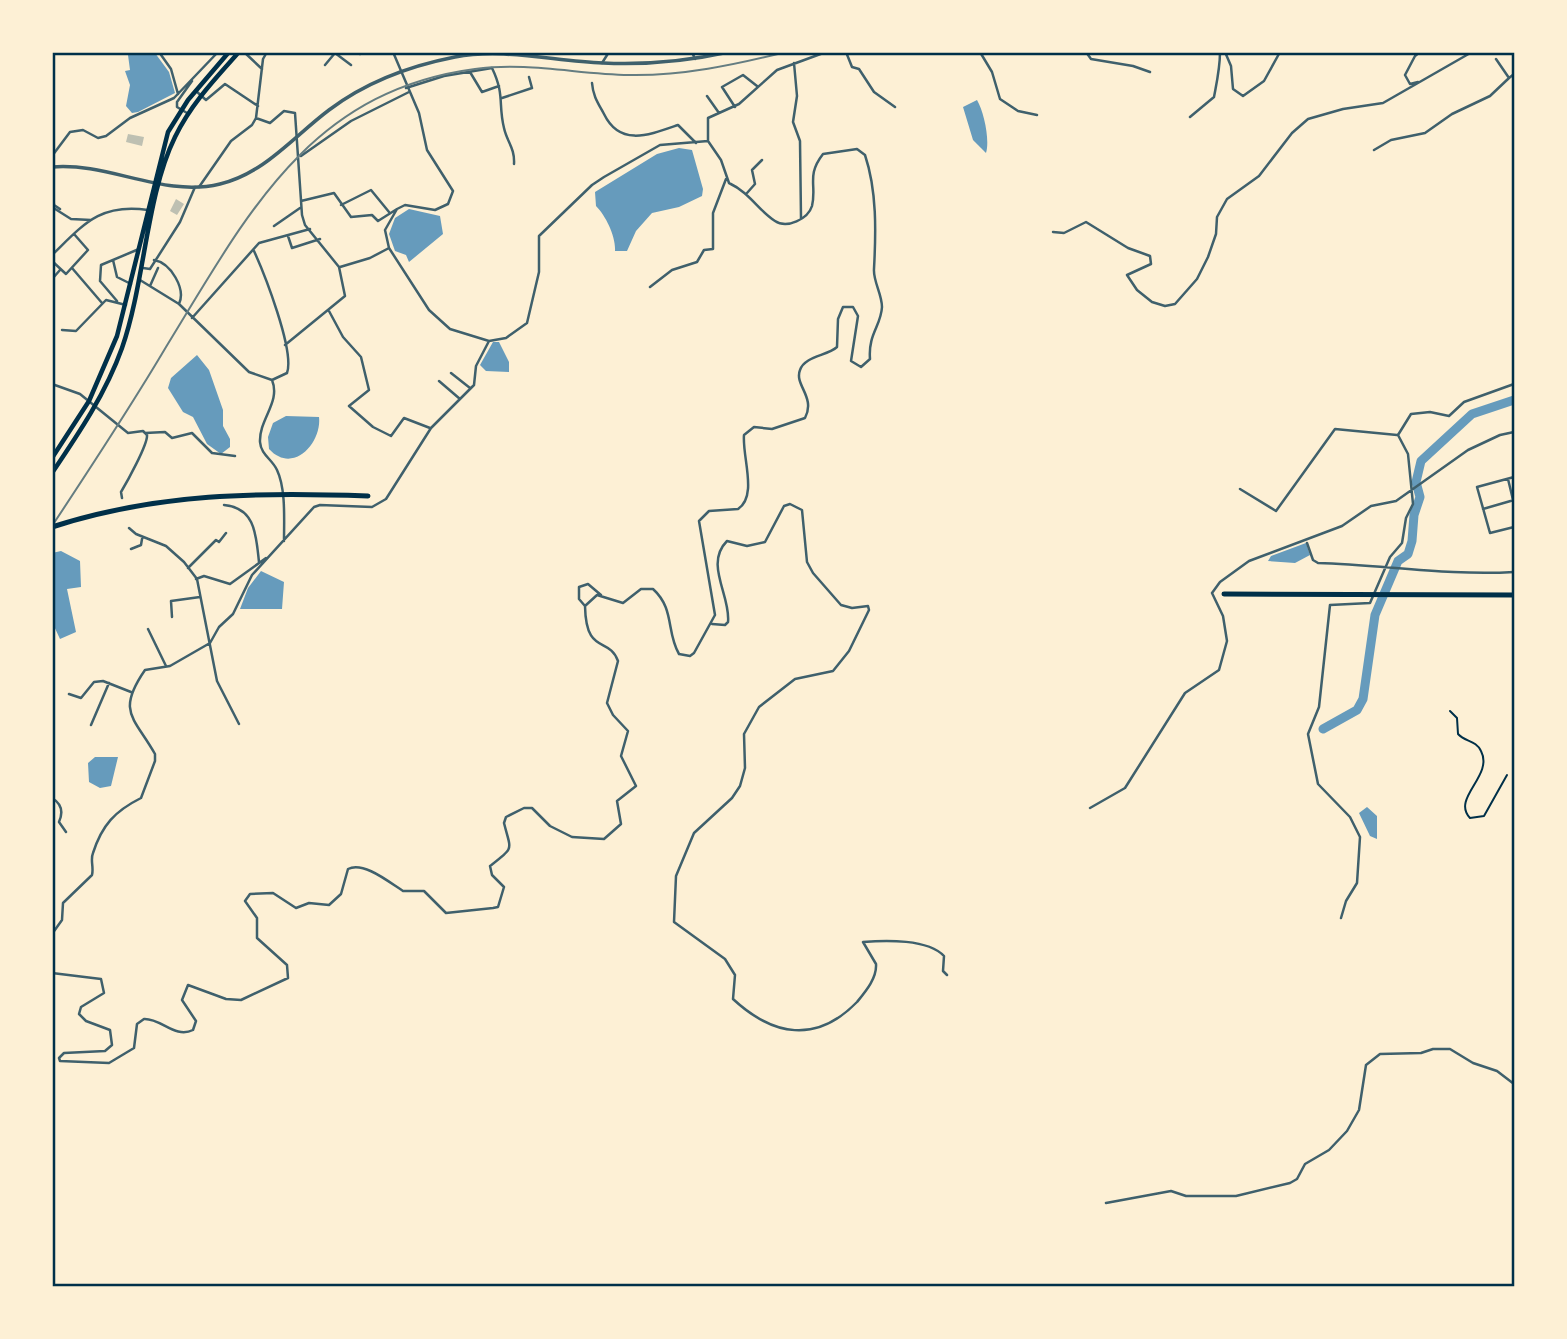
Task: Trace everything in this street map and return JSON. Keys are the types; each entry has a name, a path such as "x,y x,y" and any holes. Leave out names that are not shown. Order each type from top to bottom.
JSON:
{"highway":[{"path":"52,472 96,405 122,348 143,268 163,144 181,109 229,52"},
{"path":"52,458 89,401 107,362 126,305 148,210 167,156 188,113 200,96 242,52"},
{"path":"52,527 142,503 204,495 368,496"},
{"path":"1224,594 1514,595"}],"street":[{"path":"159,52 171,69 178,94"},
{"path":"52,156 70,132 83,130 98,138 106,136 130,118 178,94 218,52"},
{"path":"242,52 262,69"},
{"path":"143,268 150,269 180,222 197,187 231,141 257,118 262,69 267,52"},
{"path":"325,65 335,52 351,65"},
{"path":"301,201 334,193 351,217 372,215 378,221 389,212 412,205 435,210 447,204 453,191 427,150 419,113 393,52"},
{"path":"544,52 549,57"},
{"path":"602,63 609,52"},
{"path":"692,52 695,59"},
{"path":"52,167 84,168 157,183 197,187 246,175 351,95 400,71 481,53 602,63 695,59 729,52"},
{"path":"650,287 672,270 697,262 704,250 713,249 713,212 726,179 721,160 708,141 708,118 735,107 777,71 814,54 826,52"},
{"path":"846,52 852,67 859,69 882,100 895,107"},
{"path":"980,52 992,72 1000,99 1018,111 1037,115"},
{"path":"1086,52 1091,58 1150,72"},
{"path":"1223,52 1231,66 1233,89 1243,96 1265,81 1280,52"},
{"path":"1190,117 1214,97 1216,78 1222,69 1223,52"},
{"path":"1420,52 1405,75 1410,84 1421,82"},
{"path":"1053,232 1064,233 1086,222 1128,248 1150,256 1151,264 1127,275 1137,290 1152,302 1165,306 1175,304 1197,279 1208,257 1216,234 1217,217 1227,199 1259,176 1284,148 1292,133 1308,119 1320,114 1383,103 1472,52"},
{"path":"1496,59 1508,78"},
{"path":"794,64 797,96 793,122 800,141 801,219"},
{"path":"407,88 470,71 492,68 502,97 504,128 514,150 514,164"},
{"path":"470,71 482,92 499,86"},
{"path":"1374,150 1391,141 1425,133 1452,114 1490,96 1514,74"},
{"path":"188,113 181,109 177,102 196,75"},
{"path":"735,107 722,88 743,75 748,76 757,86"},
{"path":"502,97 532,88 529,77"},
{"path":"592,83 593,96 615,132 630,137 678,125 696,143"},
{"path":"195,91 206,100 225,84 258,106"},
{"path":"300,157 351,121 409,92"},
{"path":"707,96 719,113"},
{"path":"257,118 275,122 284,111 295,113 300,157 296,167 305,225 320,239 340,267 345,296 329,312 285,345"},
{"path":"397,209 386,230 389,248 429,310 459,333 489,341 506,338 527,323 539,272 539,236 592,185 660,145 708,141"},
{"path":"52,973 101,979 104,993 81,1007 79,1014 86,1021 110,1030 113,1036 112,1045 105,1051 64,1053 59,1058 60,1061 109,1063 134,1048 138,1024 144,1018 152,1019 177,1032 193,1030 196,1021 182,1000 188,985 226,999 241,1000 288,978 287,965 257,938 258,923 244,901 250,894 273,893 296,908 309,904 328,905 341,894 348,869 356,867 389,879 403,891 424,891 446,913 493,908 498,907 504,887 492,875 490,866 506,855 511,845 504,823 506,817 524,808 532,808 550,826 572,837 609,837 622,820 617,801 634,790 636,781 621,756 628,731 613,715 607,703 618,661 612,652 594,642 589,634 585,606 579,598 579,587 588,584 601,595 623,603 642,589 653,589 666,604 674,643 684,657 694,653 712,624 715,602 704,561 699,521 709,510 738,509 746,499 749,491 743,461 744,435 754,427 772,429 805,418 809,405 799,376 800,370 804,363 837,347 838,318 843,307 853,307 858,316 851,361 855,365 867,365 870,359 868,343 882,308 873,271 877,248 873,194 868,163 862,151 848,149 823,154 812,173 811,208 801,219 790,224 777,223 747,193 726,179"},
{"path":"747,193 755,184 752,170 762,160"},
{"path":"52,184 54,205 71,219 92,219"},
{"path":"341,205 371,190 389,212"},
{"path":"52,207 61,211"},
{"path":"274,226 301,208"},
{"path":"52,255 98,214 122,209 148,210"},
{"path":"192,318 259,243 310,229"},
{"path":"52,261 66,274 88,250 74,234"},
{"path":"288,236 292,248 320,239"},
{"path":"340,267 370,258 389,248"},
{"path":"117,301 113,293 103,287 99,274 101,265 139,249"},
{"path":"140,280 179,304 249,372 272,380 287,373 289,368 273,293 254,251"},
{"path":"113,260 117,276 131,284"},
{"path":"154,260 169,266 181,290 179,304"},
{"path":"72,267 102,303"},
{"path":"150,286 158,268"},
{"path":"53,278 61,270"},
{"path":"62,330 76,331 102,303 110,299 126,305"},
{"path":"329,312 343,337 360,357 369,390 349,406 373,428 391,436 404,418 431,428"},
{"path":"52,934 62,920 64,903 92,875 93,853 112,817 117,810 141,798 155,761 152,748 131,720 129,707 131,692 145,670 166,666 210,643 219,627 233,614 252,575 320,505 372,507 391,493 431,428 476,381 476,366 489,341"},
{"path":"451,373 471,388"},
{"path":"272,380 276,393 261,430 260,442 266,457 278,470 284,541"},
{"path":"439,381 460,399"},
{"path":"52,384 96,405 128,433 164,432 172,438 192,433 212,453 234,456"},
{"path":"1398,435 1411,414 1430,412 1454,415 1464,402 1514,384"},
{"path":"1240,489 1272,512 1276,511 1335,429 1398,435"},
{"path":"1090,808 1125,788 1185,694 1219,670 1227,641 1223,616 1212,593 1215,588 1249,561 1307,542 1317,533 1342,526 1371,506 1395,501 1412,492 1468,450 1500,435 1514,432"},
{"path":"122,498 121,492 148,442 145,433"},
{"path":"1341,918 1346,901 1357,883 1360,837 1350,817 1318,784 1308,734 1319,708 1330,605 1370,603 1386,565 1402,543 1406,517 1413,504 1408,454 1398,435"},
{"path":"1514,477 1477,487 1490,533 1514,527"},
{"path":"1483,509 1514,501 1507,479"},
{"path":"712,624 725,625 728,622 719,583 719,558 724,544 733,541 747,546 765,542 776,517 784,506 790,504 802,510 805,549 813,573 841,605 852,608 868,606 869,610 849,651 833,671 795,679 759,707 744,734 745,768 740,786 724,807 699,827 689,842 676,876 674,922 725,959 735,975 733,999 750,1015 803,1031 811,1031 831,1022 860,997 876,972 876,964 863,942 899,942 937,949 944,956 943,971 947,975"},
{"path":"224,505 242,510 252,519 259,562"},
{"path":"129,528 142,537 156,540 166,546 196,579 217,681 239,724"},
{"path":"188,568 205,548 216,540 219,542 226,533"},
{"path":"131,549 141,545 142,537"},
{"path":"1307,542 1313,560 1318,563 1386,565 1475,575 1514,572"},
{"path":"196,579 204,576 230,584 269,556"},
{"path":"585,606 592,598 601,595"},
{"path":"172,617 171,601 200,597"},
{"path":"148,629 166,666"},
{"path":"69,694 80,698 94,682 109,683 131,692"},
{"path":"91,725 109,683"},
{"path":"52,799 60,805 62,816 59,822 66,832"},
{"path":"1106,1203 1171,1191 1186,1196 1236,1196 1290,1183 1297,1179 1305,1164 1329,1150 1347,1131 1359,1110 1366,1065 1380,1054 1421,1054 1433,1049 1450,1049 1497,1072 1514,1084"}],"path":[{"path":"1450,711 1457,718 1458,734 1475,743 1483,755 1481,776 1464,804 1470,818 1484,816 1507,775"}],"water":[{"path":"155,53 169,72 175,93 132,113 126,106 130,85 125,71 130,70 128,55"},
{"path":"977,100 986,126 986,153 973,140 963,107"},
{"path":"679,148 692,150 703,189 702,196 679,207 652,213 636,231 627,251 615,251 610,227 596,206 595,192 657,154"},
{"path":"409,209 440,216 443,234 409,262 406,255 395,251 389,234 395,218"},
{"path":"493,342 499,342 509,362 509,372 486,371 480,365"},
{"path":"197,355 209,370 223,410 223,426 230,439 230,447 221,454 207,444 193,417 183,412 168,388 171,378"},
{"path":"286,416 319,417 319,427 311,445 296,457 287,459 269,449 268,437 273,423"},
{"path":"1306,543 1310,555 1295,563 1268,561 1271,556"},
{"path":"61,551 80,561 81,587 67,589 76,632 60,639 53,624 52,553"},
{"path":"261,571 284,582 282,609 240,609 248,588"},
{"path":"95,757 118,757 111,786 100,788 89,782 88,763"},
{"path":"1367,807 1377,816 1377,839 1370,836 1359,813"}],"building":[{"path":"128,134 144,137 142,146 126,142"},
{"path":"176,199 184,204 177,215 170,211"}],"waterway":[{"path":"1323,729 1357,710 1363,699 1375,615 1398,561 1408,554 1412,541 1414,515 1420,497 1416,482 1421,461 1472,414 1514,400"}],"railway":[{"path":"52,526 255,208 288,168 325,132 368,103 417,82 475,69 514,67 610,74 669,74 708,69 786,52"}]}
